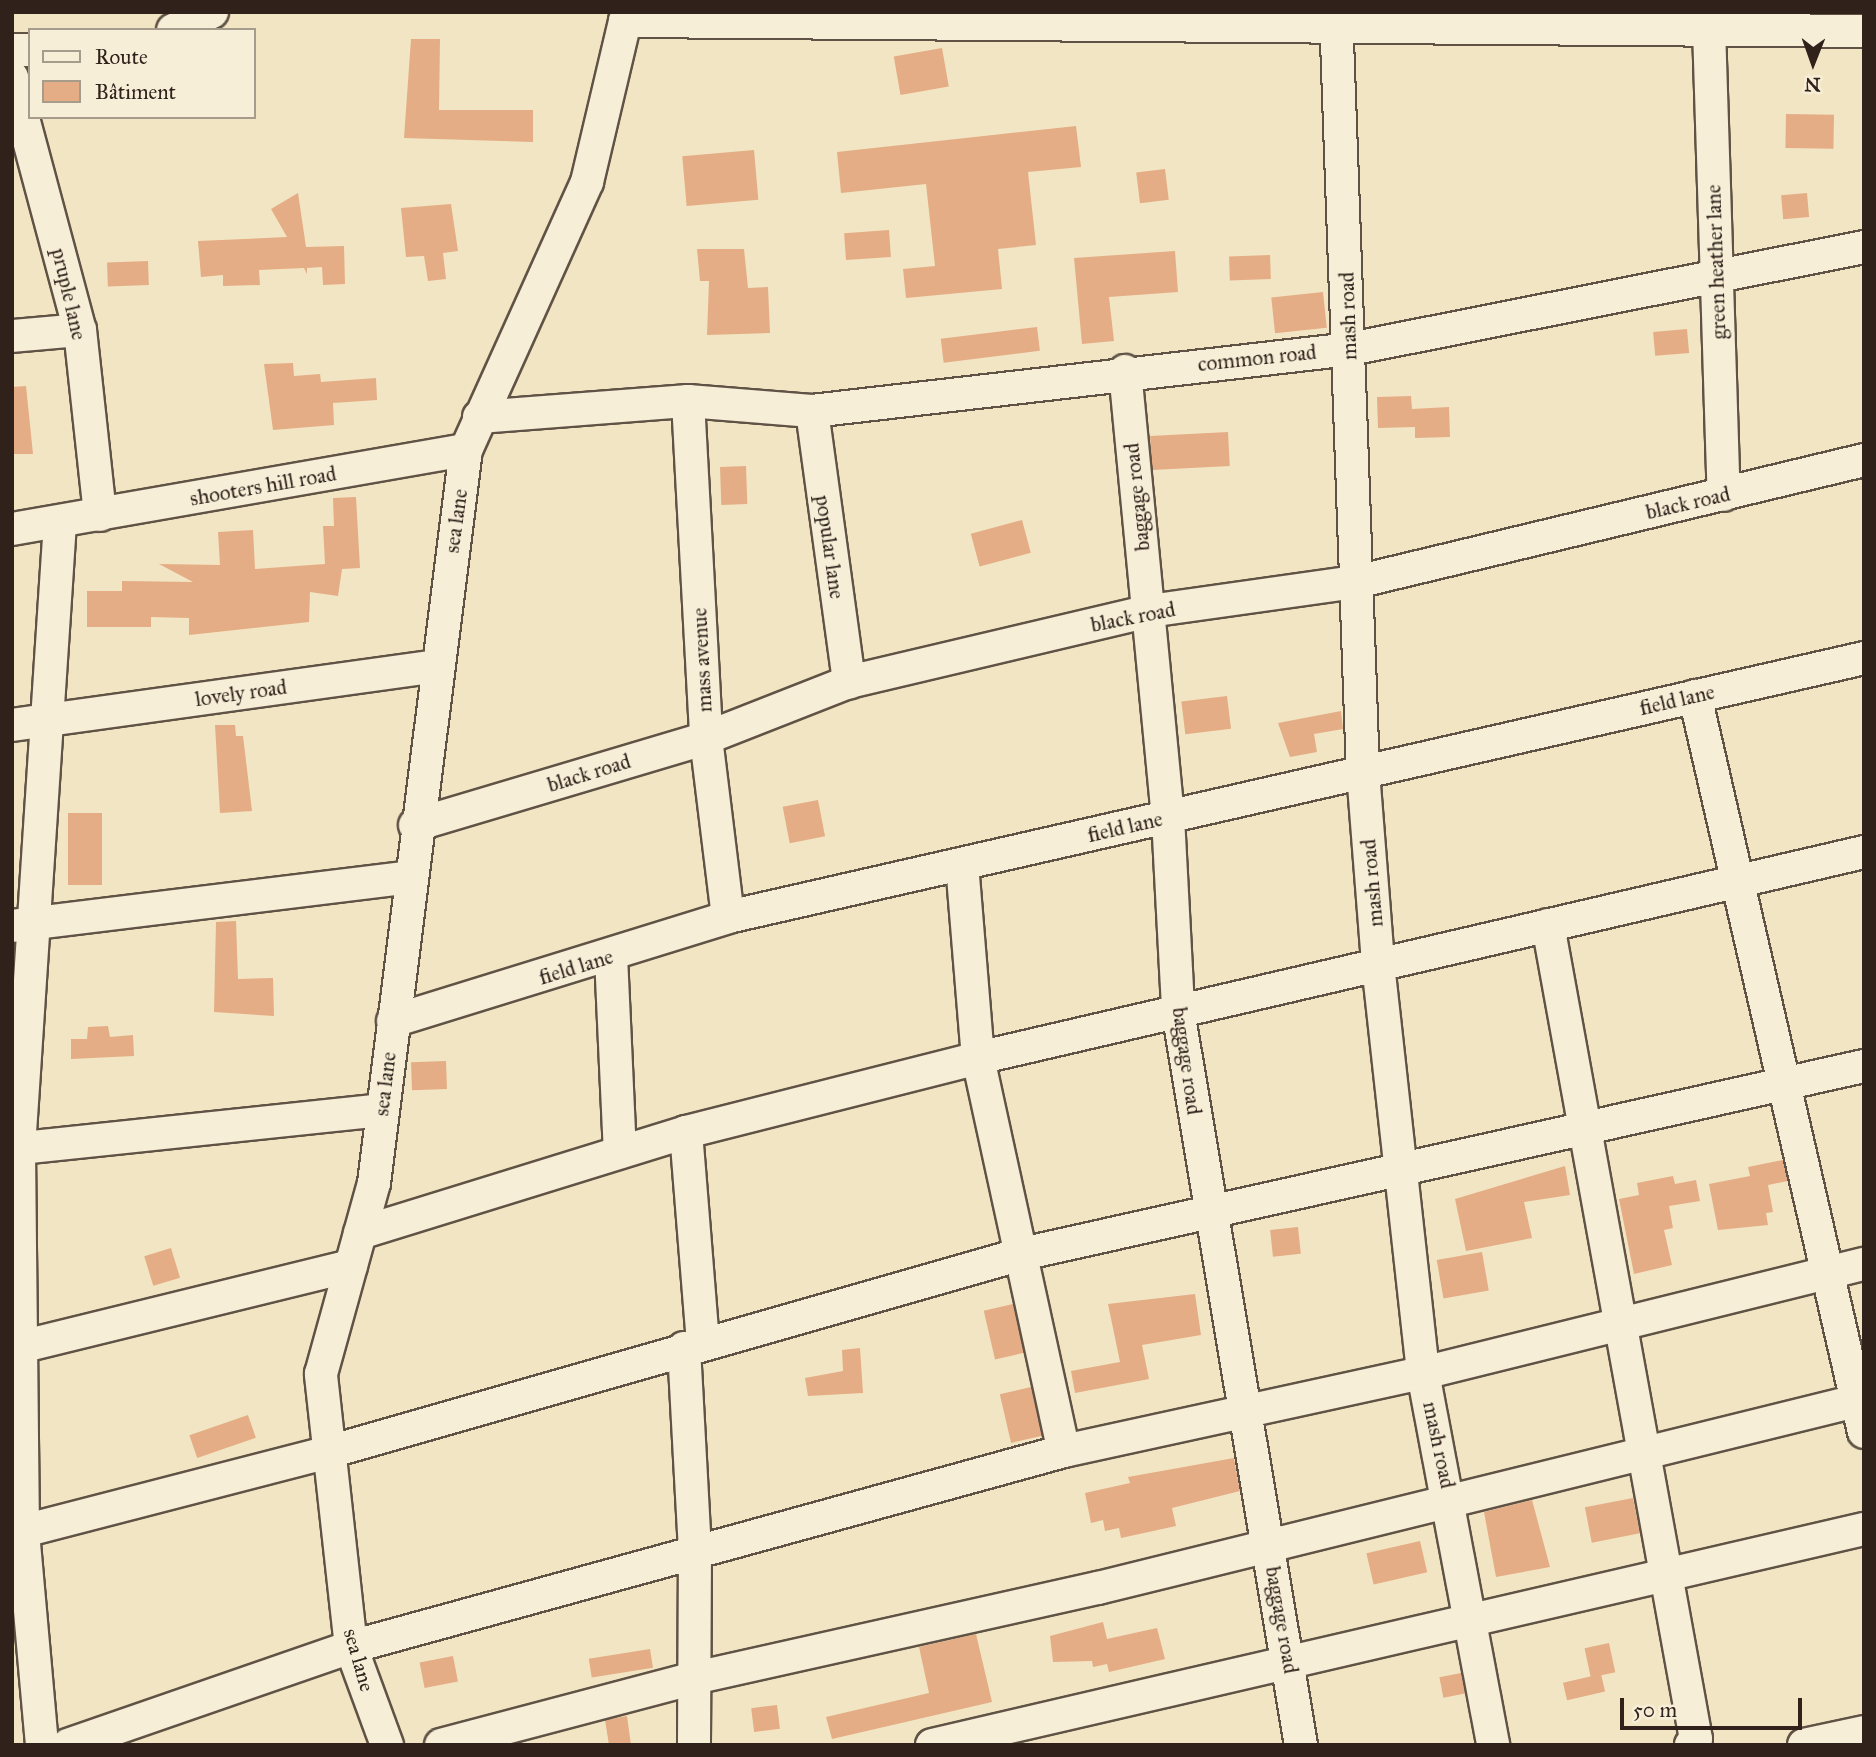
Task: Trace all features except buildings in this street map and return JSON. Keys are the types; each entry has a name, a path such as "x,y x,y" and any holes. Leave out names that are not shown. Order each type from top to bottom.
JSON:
{"street":[{"path":"177,28 212,12"},
{"name":"sea lane","path":"387,1745 351,1647 321,1374 360,1233 382,1110 415,825 466,450 587,182 621,15 1337,18 1864,31"},
{"name":"mash road","path":"1337,18 1363,772 1378,964 1423,1373 1450,1499 1493,1745"},
{"name":"green heather lane","path":"1709,28 1724,495"},
{"name":"pruple lane","path":"12,77 80,330 100,515"},
{"name":"common road","path":"479,417 688,401 811,411 1125,371 1350,349 1715,280 1864,247"},
{"path":"12,336 80,330"},
{"name":"baggage road","path":"1125,371 1168,817 1178,1011 1209,1216 1247,1410 1301,1745"},
{"name":"mass avenue","path":"688,401 706,738 729,917"},
{"name":"popular lane","path":"811,411 849,682"},
{"name":"shooters hill road","path":"12,529 466,450"},
{"name":"black road","path":"415,825 706,738 849,682 1149,611 1356,582 1864,460"},
{"path":"31,1734 17,1534 16,1149 22,925 45,721 60,522"},
{"name":"field lane","path":"393,1021 611,956 729,917 1864,658"},
{"name":"lovely road","path":"12,726 437,666"},
{"path":"1695,696 1741,880 1824,1274 1860,1400 1864,1432"},
{"path":"360,1233 686,1132 978,1058 1864,852"},
{"path":"962,864 978,1058 1064,1451"},
{"path":"22,925 409,877"},
{"path":"1548,925 1696,1738 1691,1745"},
{"path":"611,956 620,1152"},
{"path":"17,1534 329,1452 693,1345 1022,1254 1402,1174 1864,1066"},
{"path":"16,1149 382,1110"},
{"path":"686,1132 693,1345 695,1551 690,1679 694,1745"},
{"path":"68,1745 351,1647 1064,1451 1423,1373 1621,1321 1864,1264"},
{"path":"16,1348 351,1266"},
{"path":"441,1745 690,1679 1269,1544 1645,1450 1860,1400"},
{"path":"932,1745 1289,1662 1472,1624 1864,1528"},
{"path":"1804,1745 1864,1732"}]}
